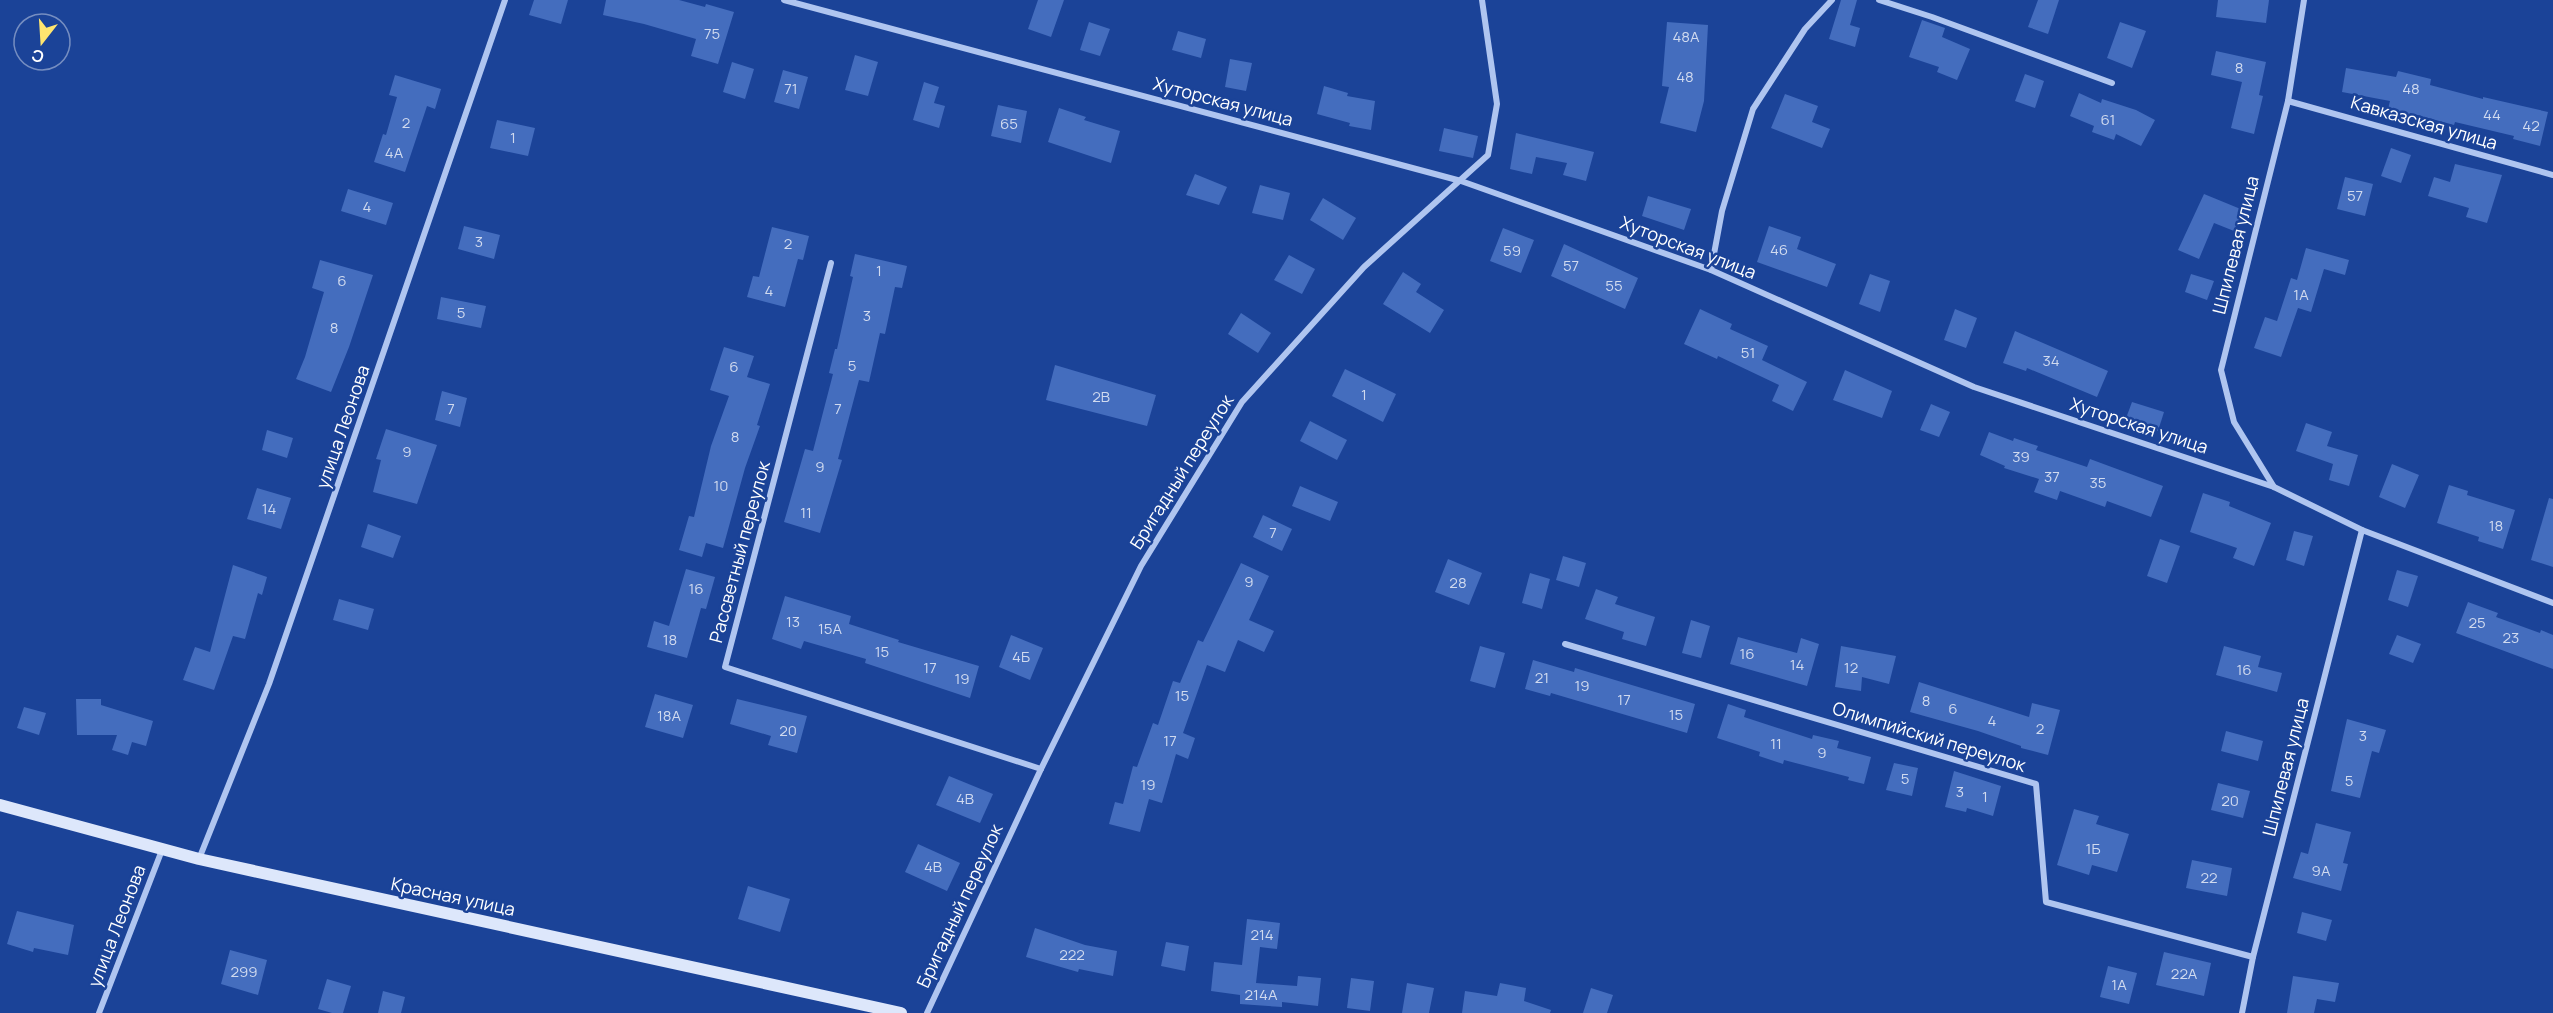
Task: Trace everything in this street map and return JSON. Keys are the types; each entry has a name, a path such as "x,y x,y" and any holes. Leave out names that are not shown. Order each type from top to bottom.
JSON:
{"main road":[{"name":"Красная улица","path":"0,805 199,860 901,1013"}],"street":[{"name":"улица Леонова","path":"199,860 270,684 505,0"},
{"name":"Хуторская улица","path":"784,0 1461,181 1711,270 1974,387 2274,487 2362,530 2553,603"},
{"name":"Бригадный переулок","path":"927,1013 1041,769 1141,566 1242,402 1364,267 1488,155 1497,104 1482,0"},
{"path":"1711,270 1722,211 1753,109 1805,28 1832,0"},
{"path":"1880,0 1932,16 2112,83"},
{"name":"Шпилевая улица","path":"2274,487 2234,422 2221,370 2288,101 2304,0"},
{"name":"Кавказская улица","path":"2288,101 2553,175"},
{"name":"Рассветный переулок","path":"831,263 725,667 1041,769"},
{"name":"Шпилевая улица","path":"2242,1013 2253,957 2362,530"},
{"name":"Олимпийский переулок","path":"1565,644 2036,784 2046,902 2253,957"},
{"name":"улица Леонова","path":"99,1013 162,850"}],"building":[{"path":"534,0 568,0 561,24 529,15"},
{"path":"606,0 679,0 705,7 706,4 734,12 718,64 691,56 696,39 603,15"},
{"path":"1038,0 1064,0 1051,37 1028,29"},
{"path":"1841,0 1857,0 1850,25 1860,28 1855,47 1829,39"},
{"path":"2038,0 2059,0 2048,34 2028,27"},
{"path":"2218,0 2269,0 2266,23 2216,17"},
{"path":"1922,20 1945,28 1942,37 1970,49 1957,80 1937,72 1939,67 1909,57"},
{"path":"1089,22 1110,29 1100,56 1080,50"},
{"path":"1667,22 1708,25 1704,101 1696,132 1660,123 1669,87 1662,86"},
{"path":"2120,22 2146,31 2132,68 2107,58"},
{"path":"1178,31 1206,39 1201,58 1172,50"},
{"path":"2216,51 2266,62 2259,95 2263,96 2254,134 2231,128 2242,82 2211,75"},
{"path":"855,55 878,62 868,96 845,90"},
{"path":"1230,59 1252,63 1246,91 1225,87"},
{"path":"732,62 754,69 745,99 723,92"},
{"path":"2346,68 2396,77 2398,71 2431,79 2430,85 2483,99 2483,97 2548,112 2540,146 2513,139 2514,136 2455,122 2454,125 2410,113 2409,115 2388,109 2390,101 2342,92"},
{"path":"783,70 808,77 799,109 774,102"},
{"path":"2025,74 2044,81 2035,108 2015,101"},
{"path":"395,75 441,89 435,109 427,106 405,172 374,162 383,134 386,135 397,97 389,95"},
{"path":"924,82 939,87 934,103 945,106 939,128 913,120"},
{"path":"1324,86 1348,93 1347,96 1375,101 1371,130 1349,126 1350,123 1317,114"},
{"path":"2079,93 2101,103 2102,99 2136,110 2155,120 2141,146 2116,134 2114,140 2092,132 2094,126 2070,116"},
{"path":"1785,94 1818,106 1812,122 1830,129 1822,148 1771,128"},
{"path":"998,105 1027,111 1021,143 991,136"},
{"path":"1059,108 1086,117 1084,120 1120,131 1111,163 1048,142"},
{"path":"497,120 535,128 528,156 490,148"},
{"path":"1444,128 1478,136 1473,158 1439,151"},
{"path":"1516,133 1594,152 1586,181 1563,175 1567,163 1536,157 1532,174 1510,169"},
{"path":"2391,148 2411,155 2401,183 2381,176"},
{"path":"2455,164 2502,175 2487,223 2466,217 2469,208 2428,196 2434,177 2450,182"},
{"path":"1195,174 1227,187 1219,205 1186,195"},
{"path":"2345,177 2373,184 2365,216 2337,209"},
{"path":"1260,185 1290,193 1283,220 1252,213"},
{"path":"348,189 393,203 386,225 341,211"},
{"path":"2204,194 2243,210 2234,231 2214,223 2199,259 2178,250"},
{"path":"1648,196 1691,209 1684,230 1642,216"},
{"path":"1323,198 1356,218 1343,240 1310,220"},
{"path":"464,226 500,235 494,259 458,249"},
{"path":"1769,226 1801,237 1797,249 1836,264 1827,287 1757,262"},
{"path":"772,227 809,236 803,260 798,259 785,307 747,297 753,276 759,277"},
{"path":"1503,228 1534,240 1521,273 1490,261"},
{"path":"1564,244 1638,278 1625,309 1551,276"},
{"path":"2306,248 2349,260 2345,275 2324,269 2311,312 2298,308 2281,357 2254,348 2265,317 2277,321 2291,278 2297,280"},
{"path":"855,254 907,266 902,288 895,287 885,334 880,333 869,382 859,380 838,459 842,460 820,533 784,522 805,449 813,451 833,374 829,373 835,349 837,349 853,277 850,276"},
{"path":"1289,255 1315,269 1302,294 1274,280"},
{"path":"320,260 373,275 331,392 296,379 305,357 324,292 312,288"},
{"path":"1403,272 1421,284 1416,292 1444,310 1430,333 1383,304"},
{"path":"1870,274 1890,281 1880,312 1859,304"},
{"path":"2191,274 2214,281 2207,300 2185,292"},
{"path":"441,297 486,306 481,328 437,319"},
{"path":"1700,309 1732,324 1730,329 1768,346 1762,360 1807,382 1793,411 1772,401 1779,385 1718,356 1717,359 1684,344"},
{"path":"1955,309 1977,318 1966,348 1944,340"},
{"path":"1241,313 1271,333 1258,353 1228,334"},
{"path":"2015,331 2108,371 2097,397 2027,368 2026,371 2003,363"},
{"path":"724,347 754,356 747,377 770,384 757,425 760,426 745,468 723,548 706,543 702,557 679,550 689,516 694,517 711,446 729,396 710,390"},
{"path":"1055,365 1156,395 1147,426 1046,400"},
{"path":"1345,369 1396,394 1383,422 1332,396"},
{"path":"1845,370 1892,391 1882,418 1833,400"},
{"path":"442,391 467,398 460,427 435,420"},
{"path":"2132,402 2164,412 2158,431 2125,421"},
{"path":"1931,404 1950,412 1939,437 1920,430"},
{"path":"1310,421 1347,440 1337,460 1300,441"},
{"path":"2306,423 2332,432 2327,446 2358,455 2349,486 2329,480 2333,464 2296,451"},
{"path":"386,429 437,445 417,504 373,492 381,460 376,459"},
{"path":"267,430 293,438 287,458 262,450"},
{"path":"1989,432 2013,441 2014,438 2038,446 2036,450 2087,467 2090,459 2163,486 2151,517 2107,501 2105,507 2060,491 2057,500 2034,492 2039,479 2004,468 2005,466 1980,455"},
{"path":"2392,464 2419,475 2405,508 2379,497"},
{"path":"2449,485 2468,491 2467,495 2515,510 2503,549 2478,541 2479,537 2437,523"},
{"path":"1300,486 1338,502 1330,521 1292,506"},
{"path":"257,488 291,498 281,529 247,519"},
{"path":"2203,493 2230,502 2229,506 2271,523 2254,566 2233,558 2237,548 2190,532"},
{"path":"2549,498 2553,499 2553,567 2531,560"},
{"path":"1263,515 1292,529 1282,551 1253,537"},
{"path":"368,524 401,536 393,558 361,547"},
{"path":"2294,531 2313,536 2304,566 2286,560"},
{"path":"2160,539 2180,546 2167,583 2147,576"},
{"path":"1563,556 1586,563 1579,587 1556,580"},
{"path":"1448,559 1482,573 1469,605 1435,592"},
{"path":"1241,563 1269,576 1249,620 1274,631 1264,652 1238,640 1225,672 1207,665 1183,733 1195,738 1188,759 1176,754 1162,803 1149,799 1140,832 1109,824 1115,802 1123,804 1133,766 1137,767 1153,723 1158,725 1173,681 1180,683 1198,640 1203,642"},
{"path":"233,565 267,577 262,595 258,593 245,639 233,636 214,690 183,680 195,647 210,652"},
{"path":"686,569 715,577 706,609 701,608 687,658 647,647 654,621 669,626"},
{"path":"2397,570 2418,576 2408,607 2388,600"},
{"path":"1530,573 1550,579 1542,609 1522,603"},
{"path":"1596,589 1618,597 1615,604 1655,617 1646,646 1622,639 1624,632 1585,619"},
{"path":"785,596 851,616 849,624 899,640 898,642 979,666 970,698 865,663 866,659 804,641 801,649 772,639"},
{"path":"339,599 374,609 368,630 333,620"},
{"path":"2468,602 2498,613 2496,617 2540,633 2541,630 2553,635 2553,669 2456,633"},
{"path":"1691,620 1710,626 1701,658 1682,653"},
{"path":"1011,635 1043,648 1030,680 999,667"},
{"path":"2397,635 2421,644 2413,663 2389,654"},
{"path":"1738,637 1797,653 1801,638 1819,644 1807,686 1730,664"},
{"path":"1480,646 1505,653 1495,688 1470,681"},
{"path":"1841,646 1896,656 1889,684 1862,677 1861,691 1835,687"},
{"path":"2224,646 2261,656 2258,667 2282,673 2277,692 2216,675"},
{"path":"1533,660 1574,672 1575,668 1695,704 1687,733 1551,693 1550,696 1525,689"},
{"path":"1919,682 2029,717 2032,703 2060,710 2048,755 2021,748 2021,746 1978,731 1910,712"},
{"path":"655,694 693,705 683,738 645,727"},
{"path":"76,699 101,699 101,705 153,721 146,746 132,742 128,755 112,750 117,735 77,735"},
{"path":"737,699 807,716 797,753 768,745 771,736 730,724"},
{"path":"1728,704 1746,710 1744,717 1812,739 1813,735 1839,741 1837,748 1871,757 1864,784 1848,780 1849,777 1784,760 1783,764 1759,756 1760,752 1717,738"},
{"path":"24,707 46,713 39,735 17,728"},
{"path":"2347,719 2386,730 2379,753 2372,751 2360,798 2331,791"},
{"path":"2226,731 2263,741 2258,761 2221,751"},
{"path":"1894,763 1918,768 1912,796 1886,790"},
{"path":"1954,771 2001,786 1993,816 1967,808 1966,812 1945,807"},
{"path":"949,776 993,794 980,823 936,805"},
{"path":"2218,783 2250,791 2243,818 2211,810"},
{"path":"2074,809 2099,816 2096,824 2129,834 2117,872 2092,865 2089,875 2057,865"},
{"path":"2316,823 2351,832 2343,863 2348,864 2341,891 2293,878 2301,852 2308,854"},
{"path":"918,844 960,863 947,891 905,872"},
{"path":"2192,860 2232,868 2227,896 2186,888"},
{"path":"748,886 790,899 780,932 738,919"},
{"path":"17,911 74,925 68,955 34,948 33,952 7,944"},
{"path":"2302,912 2332,920 2326,941 2297,933"},
{"path":"1247,919 1280,923 1277,949 1260,947 1256,983 1297,986 1298,976 1321,978 1318,1006 1282,1002 1282,1007 1240,1004 1240,995 1211,991 1214,962 1242,965"},
{"path":"1035,928 1085,945 1117,951 1113,976 1079,969 1078,972 1026,957"},
{"path":"1166,942 1189,946 1185,971 1161,966"},
{"path":"230,950 267,960 258,995 221,984"},
{"path":"2164,952 2211,963 2204,996 2156,985"},
{"path":"2108,966 2137,973 2129,1004 2100,997"},
{"path":"2293,976 2339,983 2335,1002 2317,999 2314,1013 2287,1013"},
{"path":"1351,978 1374,981 1370,1011 1347,1008"},
{"path":"327,979 351,986 343,1013 318,1009"},
{"path":"1407,983 1434,988 1429,1013 1402,1013"},
{"path":"1500,983 1526,988 1524,1001 1551,1010 1550,1013 1462,1013 1465,991 1497,996"},
{"path":"1591,988 1613,995 1607,1013 1583,1013"},
{"path":"383,991 405,997 401,1013 378,1013"}]}
